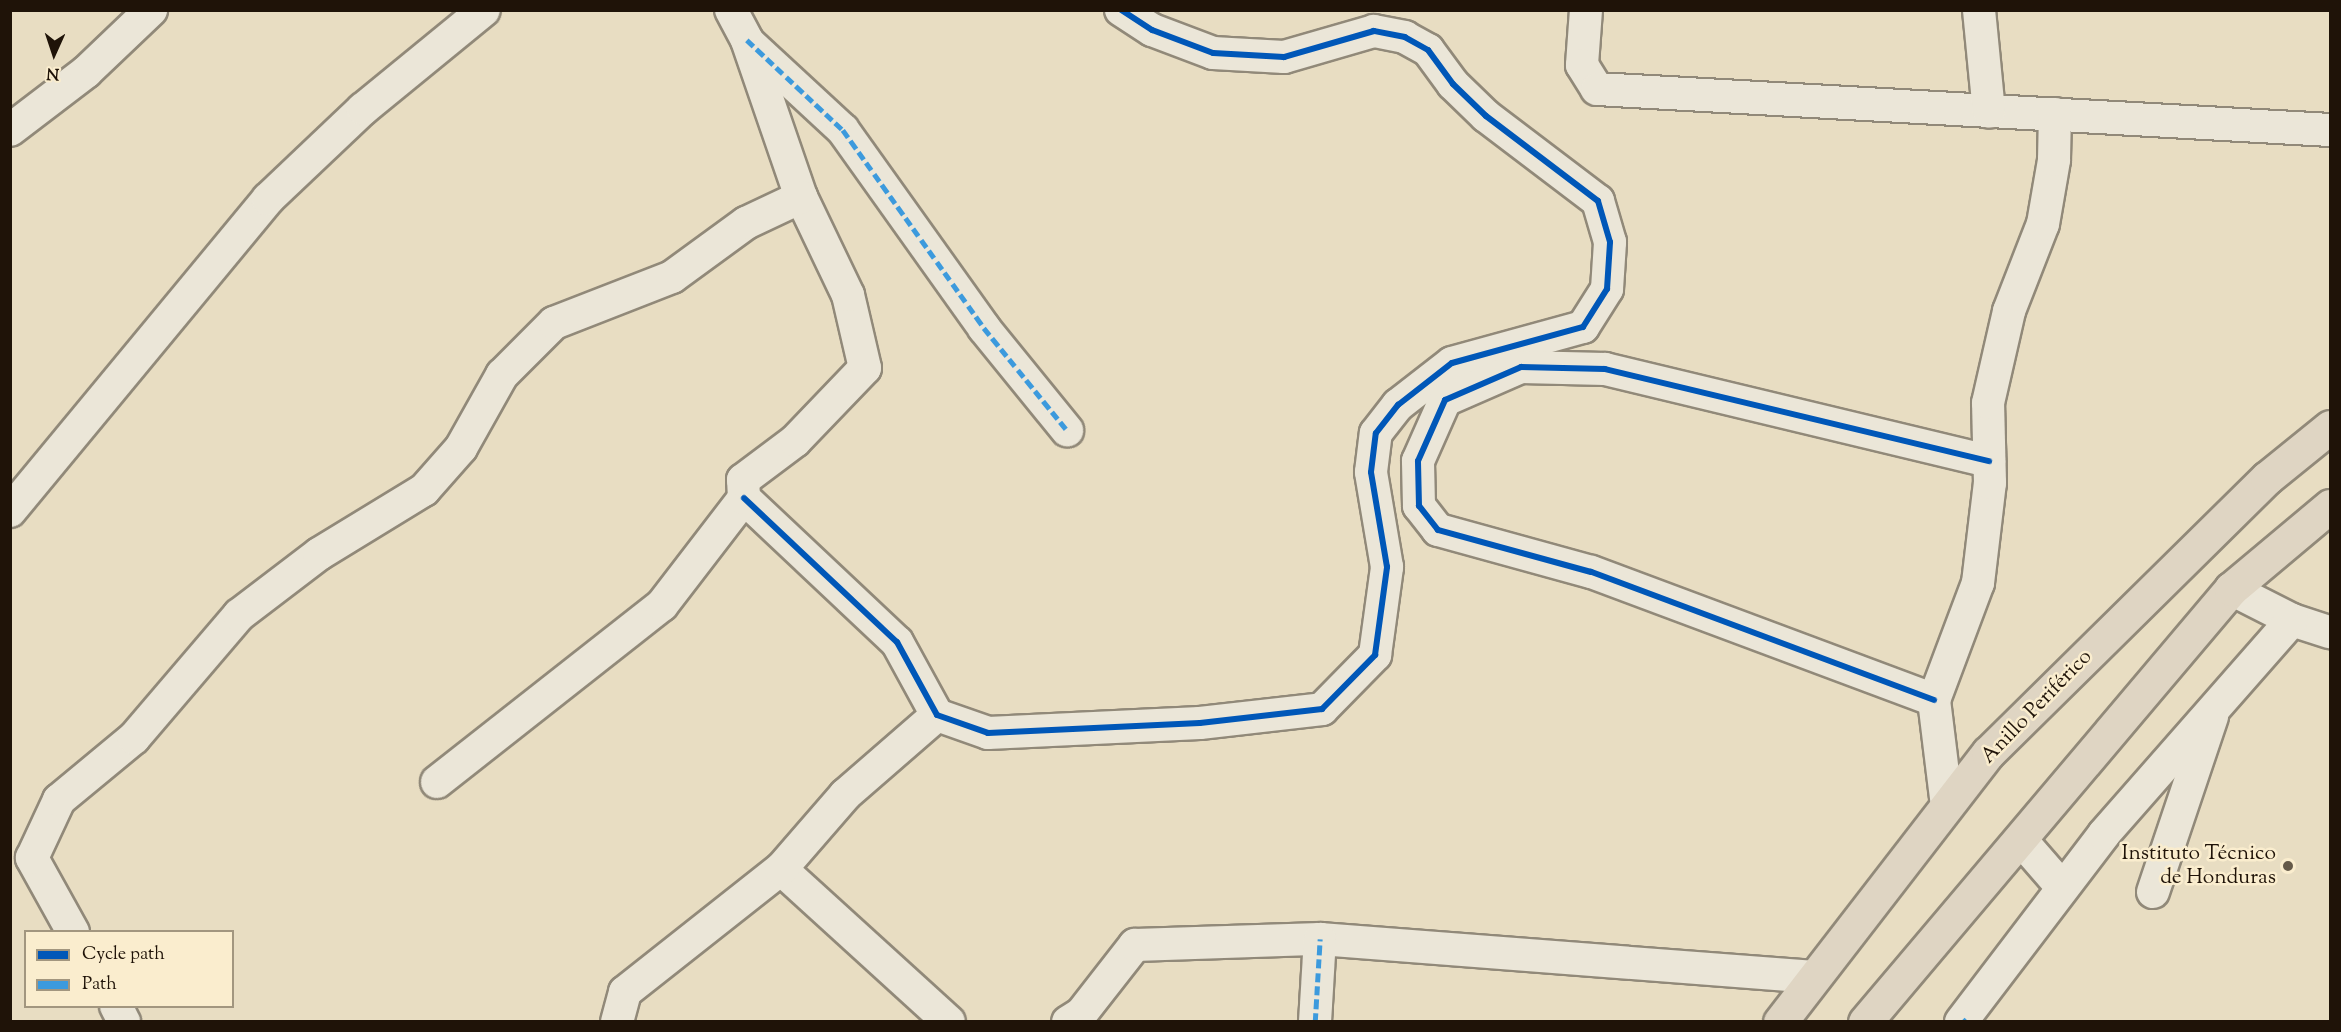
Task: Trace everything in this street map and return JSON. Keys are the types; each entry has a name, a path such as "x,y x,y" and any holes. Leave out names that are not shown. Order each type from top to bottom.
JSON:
{"highway":[{"name":"Anillo Periférico","path":"1780,1022 1988,753 2266,478 2331,428"},
{"path":"1865,1022 2231,589 2331,506"}],"street":[{"path":"10,130 86,72 151,10"},
{"path":"10,511 268,199 363,110 484,10"},
{"path":"437,782 662,605 744,498 744,480 795,441 865,368 848,294 801,197 747,40 731,10"},
{"path":"744,498 897,642 937,715 988,733 1200,723 1322,709 1375,655 1387,567 1371,472 1376,433 1398,405 1452,363 1583,327 1607,289 1610,242 1598,201 1486,116 1453,84 1428,50 1405,37 1374,31 1284,57 1222,54 1152,30 1121,10"},
{"path":"1586,10 1582,65 1597,89 2331,130"},
{"path":"1979,10 1989,112"},
{"path":"747,40 843,130 984,328 1067,430"},
{"path":"1947,806 1934,700 1978,583 1989,461 1988,403 2009,311 2043,224 2055,160 2055,114"},
{"path":"72,930 32,858 59,800 134,738 239,615 320,554 424,490 461,448 502,375 554,323 672,277 746,223 801,197"},
{"path":"1934,700 1602,576 1438,530 1419,506 1418,461 1445,400 1521,367 1605,369 1989,461"},
{"path":"2231,589 2292,620 2331,632"},
{"path":"1963,1021 2061,886 2218,700 2292,620"},
{"path":"2153,892 2218,700"},
{"path":"617,1022 625,992 781,869 845,795 937,715"},
{"path":"2020,840 2061,886"},
{"path":"781,869 949,1022"},
{"path":"1068,1022 1081,1014 1135,945 1320,939 1815,977"},
{"path":"1316,1022 1320,939"},
{"path":"117,1008 124,1022"}],"marked path":[{"path":"747,40 843,130 984,328 1067,430"},
{"path":"1315,1022 1320,939"},
{"path":"1963,1019 1966,1022"}],"cycle path":[{"path":"744,498 897,642 937,715 988,733 1200,723 1322,709 1375,655 1387,567 1371,472 1376,433 1398,405 1452,363 1583,327 1607,289 1610,242 1598,201 1486,116 1453,84 1428,50 1405,37 1374,31 1284,57 1213,53 1152,30 1121,10"},
{"path":"1934,700 1591,572 1438,530 1419,506 1418,461 1445,400 1521,367 1605,369 1989,461"}],"place":[{"name":"Instituto Técnico de Honduras","path":"2288,866"}]}
